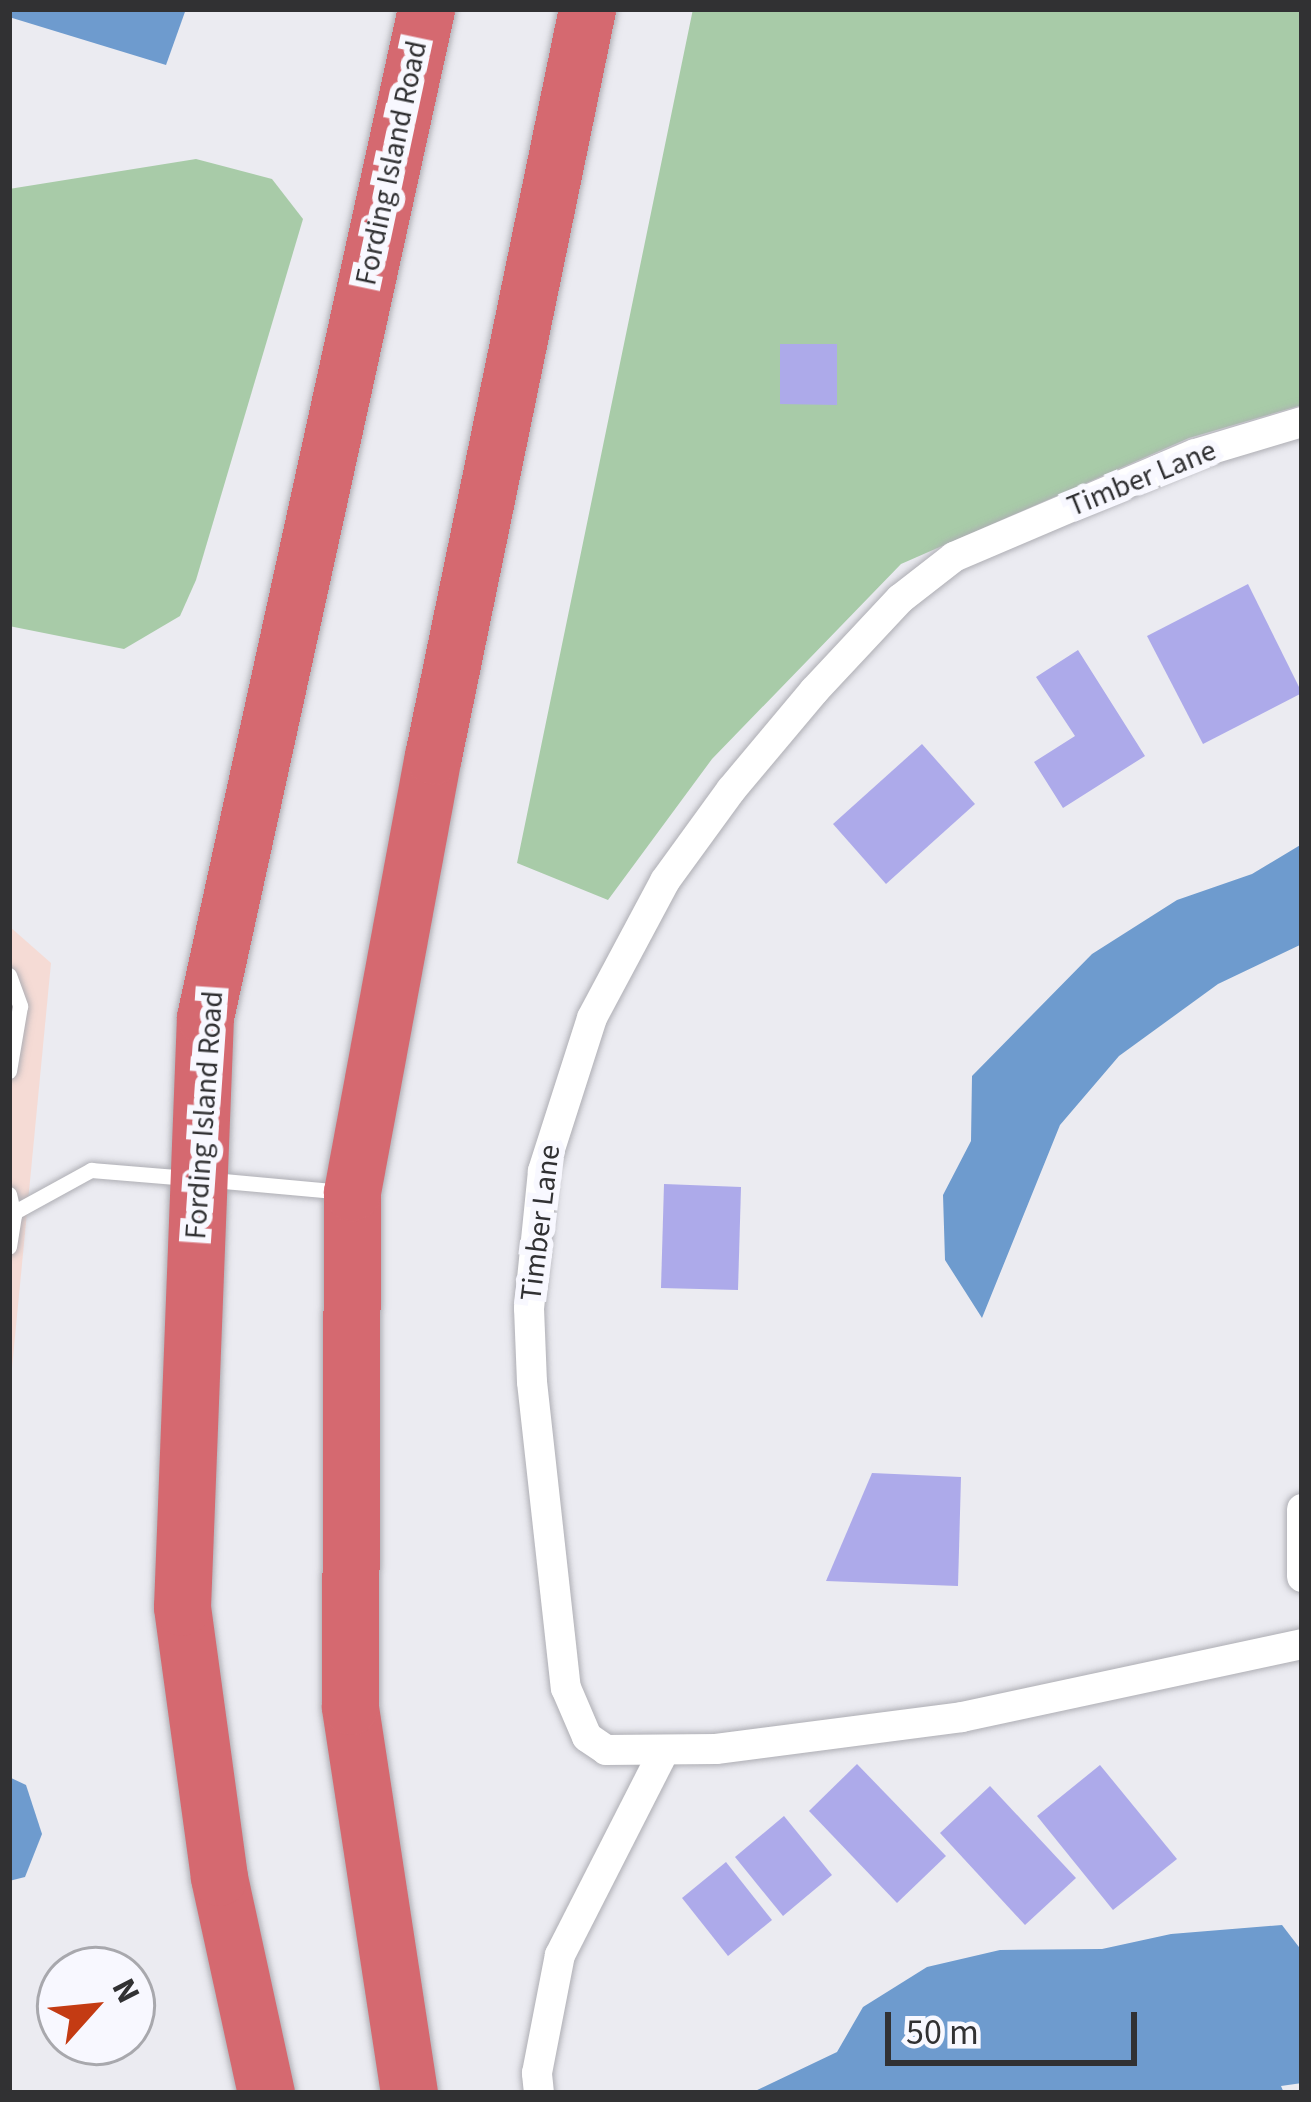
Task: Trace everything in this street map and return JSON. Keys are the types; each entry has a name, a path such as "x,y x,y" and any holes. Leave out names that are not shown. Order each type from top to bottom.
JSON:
{"highway":[{"name":"Fording Island Road","path":"266,2093 219,1877 182,1607 205,1017 426,9"},
{"path":"553,182 566,9"},
{"path":"409,2093 350,1706 352,1192 433,756 586,9"},
{"path":"384,2093 396,2010"}],"street":[{"name":"Timber Lane","path":"1302,422 1195,454 987,542 928,574 814,691 731,790 665,881 616,968 574,1066 543,1171 530,1268 532,1382 570,1708 587,1737 606,1750 664,1751 962,1718 1302,1644"},
{"path":"1302,1509 1302,1577"},
{"path":"539,2093 537,2073 560,1955 664,1751"}],"lane":[{"path":"9,975 20,1006 9,1071"},
{"path":"12,1215 91,1170 352,1192"},
{"path":"9,1194 9,1247"}],"shaded area":[{"path":"9,926 51,963 9,1399"}],"green space":[{"path":"693,9 1302,9 1302,405 1189,438 901,564 712,759 608,900 517,863"},
{"path":"196,159 272,179 303,219 196,580 180,616 124,649 9,626 9,189"}],"water":[{"path":"9,9 186,9 166,65 9,17"},
{"path":"1302,844 1302,944 1218,984 1119,1056 1060,1125 982,1318 945,1260 943,1195 971,1141 972,1076 1092,954 1177,900 1252,874"},
{"path":"9,1777 26,1785 42,1834 25,1877 9,1881"},
{"path":"1282,1925 1302,1951 1302,2083 1281,2086 1284,2093 751,2093 837,2052 863,2007 927,1967 1000,1950 1102,1949 1171,1934"}],"building":[{"path":"780,344 837,344 837,405 780,404"},
{"path":"1248,584 1302,693 1203,744 1147,636"},
{"path":"1078,650 1145,756 1063,808 1034,762 1075,736 1036,677"},
{"path":"922,744 975,804 886,884 833,824"},
{"path":"664,1184 741,1187 738,1290 661,1288"},
{"path":"872,1473 961,1477 958,1586 826,1581"},
{"path":"857,1764 946,1856 897,1903 809,1811"},
{"path":"1100,1765 1177,1859 1113,1910 1037,1816"},
{"path":"990,1786 1076,1878 1025,1925 940,1833"},
{"path":"784,1816 832,1875 783,1916 735,1857"},
{"path":"726,1862 772,1920 728,1956 682,1898"}]}
